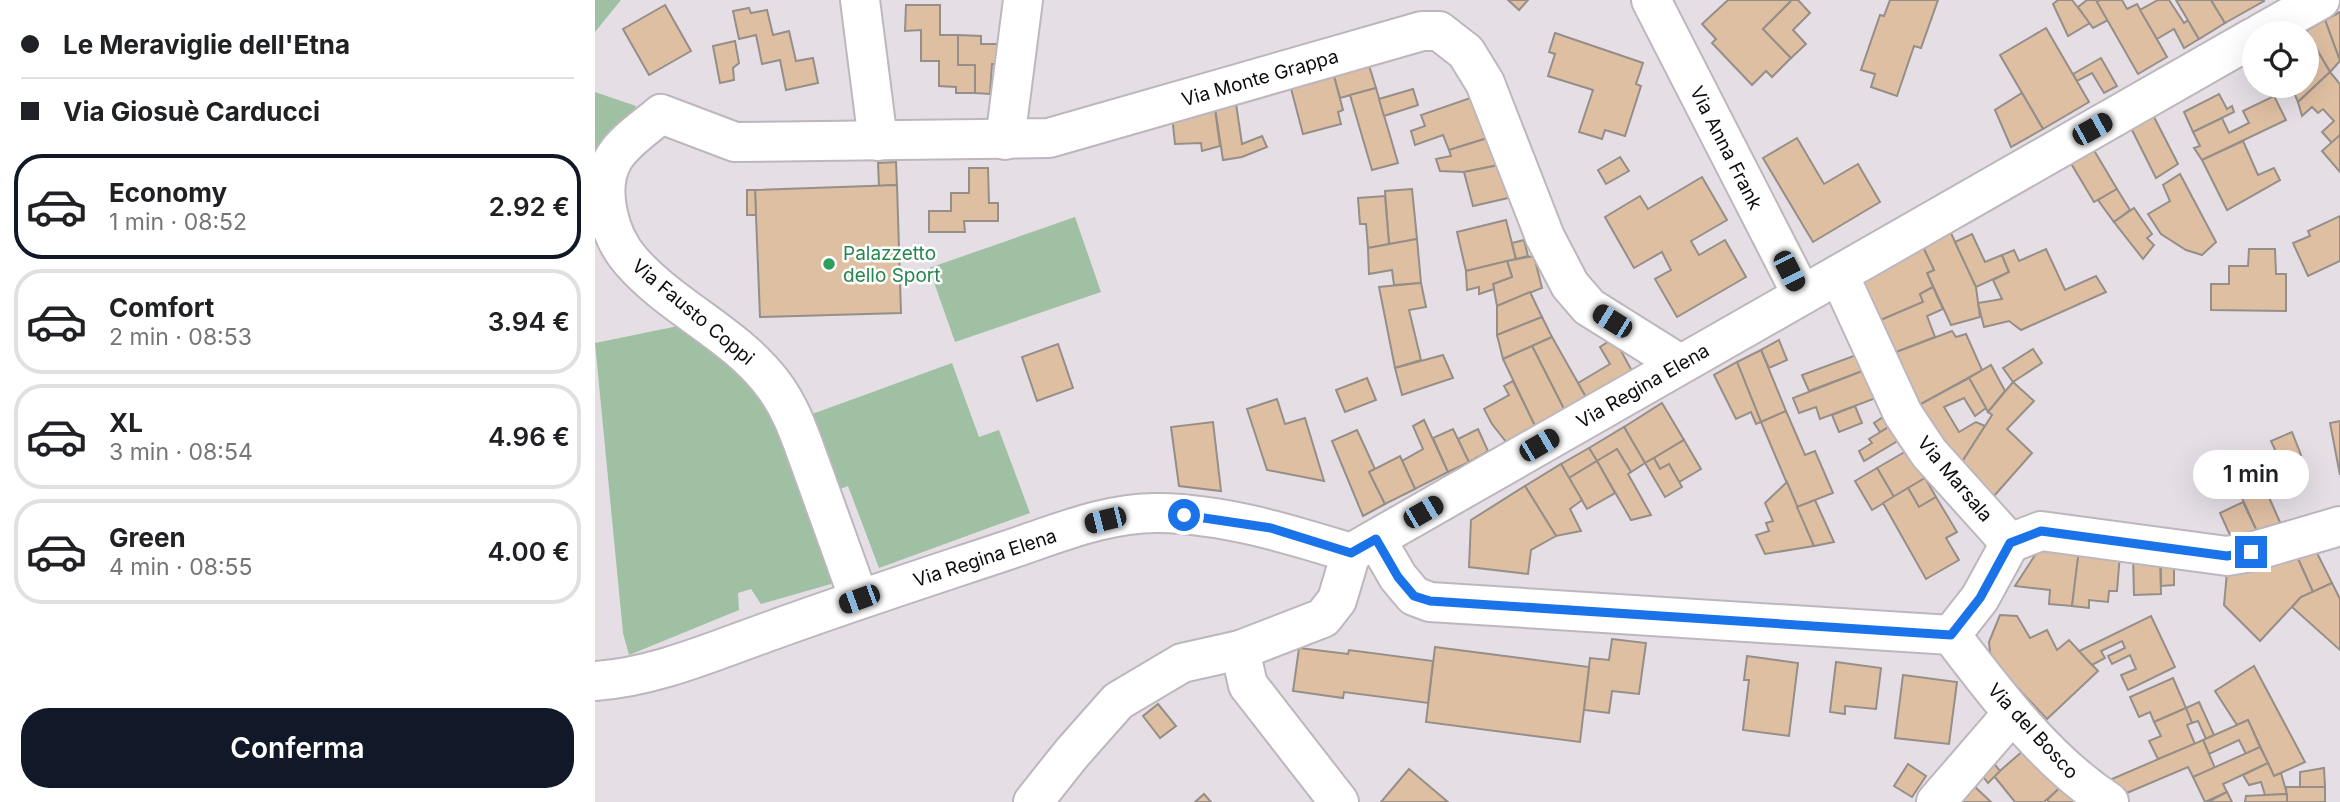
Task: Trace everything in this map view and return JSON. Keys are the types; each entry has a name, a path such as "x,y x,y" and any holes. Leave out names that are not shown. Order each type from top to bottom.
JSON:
{"street":[{"path":"860,0 879,141"},
{"path":"1005,140 1023,0"},
{"name":"Via Anna Frank","path":"1651,0 1802,295"},
{"path":"2282,21 2320,0"},
{"name":"Via Monte Grappa","path":"661,114 735,142 1049,138 1422,32 1439,31 1466,52 1485,83 1545,237 1570,285 1589,307 1680,364"},
{"name":"Via Regina Elena","path":"595,681 621,680 683,662 859,599 1081,526 1130,514 1160,513 1271,528 1363,546 2242,44"},
{"name":"Via Fausto Coppi","path":"661,114 614,157 606,178 605,204 615,232 630,260 663,290 747,355 772,382 791,412 859,599"},
{"name":"Via Marsala","path":"1839,275 1903,414 1929,453 2010,543"},
{"path":"1033,802 1118,701 1182,663 1240,650 1323,618 1337,600 1363,546 1398,577 1414,596 1430,601 1951,635 1980,598 2010,543 2041,531 2227,556 2251,552 2340,526"},
{"name":"Via del Bosco","path":"1951,635 2012,714 2093,797"},
{"path":"1240,650 1248,685 1339,802"},
{"path":"1936,802 2012,714"}],"green space":[{"path":"595,0 621,0 595,32"},
{"path":"595,92 636,106 595,180"},
{"path":"1075,217 1101,292 955,342 929,268"},
{"path":"683,325 772,397 839,573 831,584 761,604 751,589 738,593 739,610 629,655 623,633 595,343"},
{"path":"952,363 979,437 999,430 1030,513 879,568 848,486 832,492 804,417"}],"building":[{"path":"1508,0 1528,0 1519,10"},
{"path":"1728,0 1792,0 1763,29 1791,58 1772,77 1766,71 1752,85 1712,43 1716,39 1702,24"},
{"path":"1792,0 1798,0 1810,13 1793,30 1806,44 1791,58 1763,29"},
{"path":"1890,0 1938,0 1921,48 1914,46 1897,96 1871,87 1875,74 1861,70 1880,15 1884,16"},
{"path":"2058,0 2072,0 2090,23 2068,36 2053,4"},
{"path":"2087,0 2096,0 2108,20 2093,28 2078,7"},
{"path":"2122,0 2127,9 2137,4 2167,57 2138,74 2097,2"},
{"path":"2158,0 2169,0 2184,23 2188,20 2199,39 2184,48 2174,29 2157,39 2140,10"},
{"path":"2176,0 2211,0 2225,23 2199,39"},
{"path":"2211,0 2263,0 2264,1 2225,23"},
{"path":"665,5 691,51 649,75 623,29"},
{"path":"906,5 940,5 940,35 958,35 958,65 975,65 975,93 956,93 956,87 939,86 939,61 921,61 921,30 905,31"},
{"path":"749,8 751,13 767,10 773,35 789,31 796,61 813,58 818,83 786,90 780,60 762,64 756,35 739,39 733,11"},
{"path":"2340,12 2340,61 2325,20"},
{"path":"2325,20 2340,61 2330,72 2319,53 2319,23"},
{"path":"2046,28 2089,102 2043,129 2000,55"},
{"path":"1555,33 1643,63 1636,84 1641,86 1625,136 1605,130 1602,139 1579,132 1593,90 1548,76 1555,54 1549,52"},
{"path":"958,35 981,36 981,44 1004,44 1001,64 992,64 990,94 975,93 975,65 958,65"},
{"path":"735,41 739,63 733,68 734,80 720,83 713,46"},
{"path":"2319,53 2330,72 2319,82"},
{"path":"2101,58 2117,86 2104,93 2092,73 2077,81 2073,74"},
{"path":"1367,59 1376,88 1340,98 1332,69"},
{"path":"1332,69 1343,110 1338,112 1341,124 1303,134 1289,81"},
{"path":"2330,72 2340,84 2340,135 2332,143 2322,132 2334,121 2323,109 2318,113 2312,107 2302,116 2298,102 2302,98 2319,98 2319,82"},
{"path":"1376,88 1398,163 1372,170 1350,95"},
{"path":"1413,89 1418,105 1384,116 1379,99"},
{"path":"2022,93 2043,129 2011,147 1995,110"},
{"path":"2219,94 2227,109 2232,106 2234,112 2193,132 2184,112"},
{"path":"1479,95 1494,136 1449,150 1443,135 1415,145 1411,131 1425,126 1421,115"},
{"path":"1235,97 1242,144 1262,136 1267,147 1242,157 1223,160 1214,102"},
{"path":"2275,98 2286,120 2202,160 2194,148 2200,146 2193,132 2222,118 2229,133 2249,123 2243,111"},
{"path":"1214,102 1220,146 1202,151 1201,143 1175,144 1172,115"},
{"path":"2153,115 2178,164 2156,178 2130,126"},
{"path":"2340,135 2340,172 2322,151"},
{"path":"1494,136 1504,164 1464,172 1440,171 1436,159 1451,156 1449,150"},
{"path":"1797,138 1824,184 1858,164 1880,202 1813,242 1763,158"},
{"path":"2243,141 2258,175 2274,168 2280,180 2227,210 2202,160"},
{"path":"2092,147 2117,189 2094,202 2069,160"},
{"path":"1620,157 1629,171 1606,184 1598,170"},
{"path":"896,162 897,185 879,186 878,163"},
{"path":"1504,164 1517,196 1473,206 1464,172"},
{"path":"969,168 988,168 989,203 998,203 998,221 964,221 965,232 929,232 929,211 951,211 951,193 969,193"},
{"path":"2180,174 2216,242 2202,255 2186,250 2161,234 2148,214 2170,201 2163,185"},
{"path":"1702,177 1727,220 1691,241 1699,255 1725,240 1746,277 1677,317 1655,279 1671,270 1662,252 1634,268 1605,217 1640,196 1648,209"},
{"name":"Palazzetto dello Sport","path":"897,185 901,313 760,317 755,190"},
{"path":"1412,189 1417,239 1389,244 1385,191"},
{"path":"2117,189 2130,210 2114,222 2098,200"},
{"path":"747,190 755,190 756,215 747,215"},
{"path":"1385,196 1389,244 1368,248 1366,224 1360,224 1358,198"},
{"path":"2134,208 2152,234 2147,238 2154,245 2143,259 2114,222"},
{"path":"2340,216 2340,261 2308,276 2293,243 2310,236 2308,231"},
{"path":"1506,220 1516,259 1466,271 1457,232"},
{"path":"1950,231 1976,287 1980,317 1951,325 1927,273 1934,270 1923,247"},
{"path":"1972,234 1985,262 2002,255 2009,272 1976,287 1955,242"},
{"path":"1417,239 1421,283 1394,285 1392,270 1369,274 1368,248"},
{"path":"1524,240 1528,256 1516,259 1512,243"},
{"path":"1923,247 1934,270 1927,273 1933,287 1920,294 1923,302 1876,322 1858,285"},
{"path":"2046,249 2065,290 2096,276 2106,292 2021,330 2009,321 1984,327 1978,303 2002,299 1993,280 2009,272 2002,255 2014,250 2019,261"},
{"path":"2249,249 2275,249 2276,274 2286,274 2286,311 2211,310 2211,284 2229,284 2229,266 2248,266"},
{"path":"1534,256 1542,288 1497,306 1493,284 1512,277 1507,261"},
{"path":"1507,261 1512,277 1493,284 1494,289 1479,294 1479,287 1467,290 1466,271"},
{"path":"1421,283 1426,307 1409,310 1421,360 1395,368 1379,287"},
{"path":"1933,287 1943,309 1927,316 1935,337 1891,354 1876,322 1923,302 1920,294"},
{"path":"1530,292 1542,317 1497,335 1497,306"},
{"path":"1542,317 1552,337 1503,359 1497,335"},
{"path":"1952,331 1956,337 1966,334 1982,370 1917,406 1891,354"},
{"path":"1552,337 1586,397 1564,409 1532,346"},
{"path":"1614,338 1632,371 1586,397 1578,383 1610,364 1600,347"},
{"path":"1779,340 1787,360 1769,368 1761,350"},
{"path":"1058,344 1073,388 1037,401 1022,357"},
{"path":"1532,346 1564,409 1535,426 1503,359"},
{"path":"2033,349 2042,363 2013,382 2003,368"},
{"path":"1761,350 1786,411 1761,422 1737,362"},
{"path":"1859,354 1865,370 1809,391 1802,375"},
{"path":"1443,355 1453,378 1402,395 1395,368"},
{"path":"1737,362 1761,422 1756,424 1751,412 1736,419 1714,375"},
{"path":"1991,365 2005,391 1988,412 1969,378"},
{"path":"1865,370 1876,398 1820,419 1816,407 1799,413 1793,398"},
{"path":"1367,378 1376,400 1345,412 1336,390"},
{"path":"1969,378 1986,408 1975,416 1964,398 1944,407 1959,432 1976,422 1985,426 1960,465 1917,406"},
{"path":"1513,381 1535,426 1507,443 1484,409 1509,395 1504,386"},
{"path":"2013,382 2034,401 2007,429 2032,453 1994,496 1960,465 1992,415 1988,412"},
{"path":"1277,399 1285,424 1305,418 1324,481 1267,470 1247,409"},
{"path":"1662,403 1684,440 1645,463 1624,427"},
{"path":"1855,406 1862,423 1839,432 1832,415"},
{"path":"1786,411 1805,455 1815,451 1833,493 1797,507 1761,422"},
{"path":"1886,415 1892,425 1880,432 1874,423"},
{"path":"1424,420 1448,472 1415,489 1402,461 1423,449 1413,426"},
{"path":"2340,421 2340,475 2330,423"},
{"path":"1213,422 1221,491 1179,486 1171,427"},
{"path":"1892,425 1901,439 1864,461 1859,451 1872,443 1869,439"},
{"path":"1624,427 1645,463 1631,472 1617,449 1597,461 1589,448"},
{"path":"1453,429 1469,462 1448,472 1433,438"},
{"path":"1478,429 1488,451 1469,462 1458,439"},
{"path":"1357,430 1375,469 1369,472 1385,504 1363,516 1332,441"},
{"path":"2292,432 2301,455 2281,463 2271,441"},
{"path":"1684,440 1701,469 1679,482 1669,464 1660,469 1654,458"},
{"path":"1589,448 1597,461 1569,478 1561,464"},
{"path":"1617,449 1651,515 1631,520 1597,461"},
{"path":"1908,450 1925,478 1894,497 1877,468"},
{"path":"1400,456 1415,489 1385,504 1369,472"},
{"path":"1654,458 1660,469 1669,464 1682,487 1665,497 1645,463"},
{"path":"1597,461 1615,493 1587,509 1569,478"},
{"path":"1561,464 1582,500 1570,509 1581,531 1556,536 1525,486"},
{"path":"1877,468 1894,497 1872,510 1855,481"},
{"path":"2260,477 2283,529 2260,538 2237,487"},
{"path":"1925,478 1936,497 1919,507 1908,488"},
{"path":"1787,482 1814,546 1765,554 1756,535 1769,531 1766,523 1773,521 1765,503"},
{"path":"1525,486 1556,536 1531,550 1528,574 1469,567 1471,520"},
{"path":"1908,488 1919,507 1936,497 1957,532 1946,538 1959,560 1926,579 1883,503"},
{"path":"1815,500 1834,542 1814,546 1797,507"},
{"path":"2243,502 2260,538 2233,542 2220,513"},
{"path":"2041,546 2079,550 2072,606 2049,604 2050,590 2015,586"},
{"path":"2314,547 2332,583 2313,592 2295,552"},
{"path":"2079,550 2120,554 2117,591 2109,591 2108,602 2089,600 2089,608 2072,606"},
{"path":"2295,552 2313,592 2301,597 2260,641 2224,605 2227,572"},
{"path":"2133,555 2160,558 2161,594 2134,595"},
{"path":"2174,566 2174,585 2161,586 2161,567"},
{"path":"2332,583 2340,599 2340,650 2292,607 2301,597"},
{"path":"2000,615 2017,616 2030,638 2047,630 2057,650 2069,640 2098,671 2047,719 1994,663 1989,642"},
{"path":"2151,616 2175,667 2128,690 2121,675 2136,669 2130,655 2112,664 2108,656 2125,648 2122,641 2101,651 2105,658 2092,665 2079,651"},
{"path":"1612,639 1646,643 1639,694 1612,691 1609,713 1584,710 1590,658 1609,660"},
{"path":"1435,647 1589,667 1580,742 1426,722"},
{"path":"1299,648 1348,654 1349,650 1433,661 1428,703 1344,692 1343,698 1293,691"},
{"path":"1747,656 1798,663 1789,736 1743,730 1749,680 1744,680"},
{"path":"1836,662 1881,668 1876,709 1845,706 1845,714 1830,712"},
{"path":"2254,666 2305,762 2274,776 2248,720 2237,725 2215,691"},
{"path":"1903,675 1957,682 1949,744 1895,738"},
{"path":"2173,678 2186,708 2154,722 2150,712 2139,717 2130,697"},
{"path":"2199,702 2214,735 2206,739 2198,721 2192,723 2186,708"},
{"path":"1158,704 1176,726 1160,738 1143,716"},
{"path":"2186,708 2192,723 2187,725 2195,744 2158,759 2149,741 2161,736 2154,722"},
{"path":"2248,720 2260,747 2246,754 2239,740 2209,754 2203,740"},
{"path":"2203,740 2215,768 2193,777 2188,767 2122,795 2105,782"},
{"path":"2032,743 2065,783 2044,802 2015,802 1994,776"},
{"path":"2260,747 2268,763 2223,784 2227,792 2205,802 2193,777"},
{"path":"1992,761 2000,771 1988,783 1981,774"},
{"path":"2268,763 2274,776 2281,773 2287,794 2265,795 2261,782 2249,785 2243,775"},
{"path":"1908,764 1926,776 1912,797 1894,786"},
{"path":"2324,768 2325,787 2300,787 2300,772"},
{"path":"1409,769 1448,802 1381,802"},
{"path":"2065,783 2075,797 2074,802 2049,802 2047,800"},
{"path":"1973,785 1991,802 1961,802"},
{"path":"2286,787 2325,787 2325,802 2287,802"},
{"path":"2227,792 2232,802 2208,802"},
{"path":"1204,794 1211,802 1195,802"},
{"path":"2287,794 2287,802 2245,802 2246,796"}],"place":[{"name":"Palazzetto dello Sport","path":"829,264"}],"route":[{"path":"1184,515 1271,528 1351,553 1376,539 1398,577 1414,596 1430,601 1951,635 1980,598 2010,543 2041,531 2199,554 2227,556 2251,552"}]}
